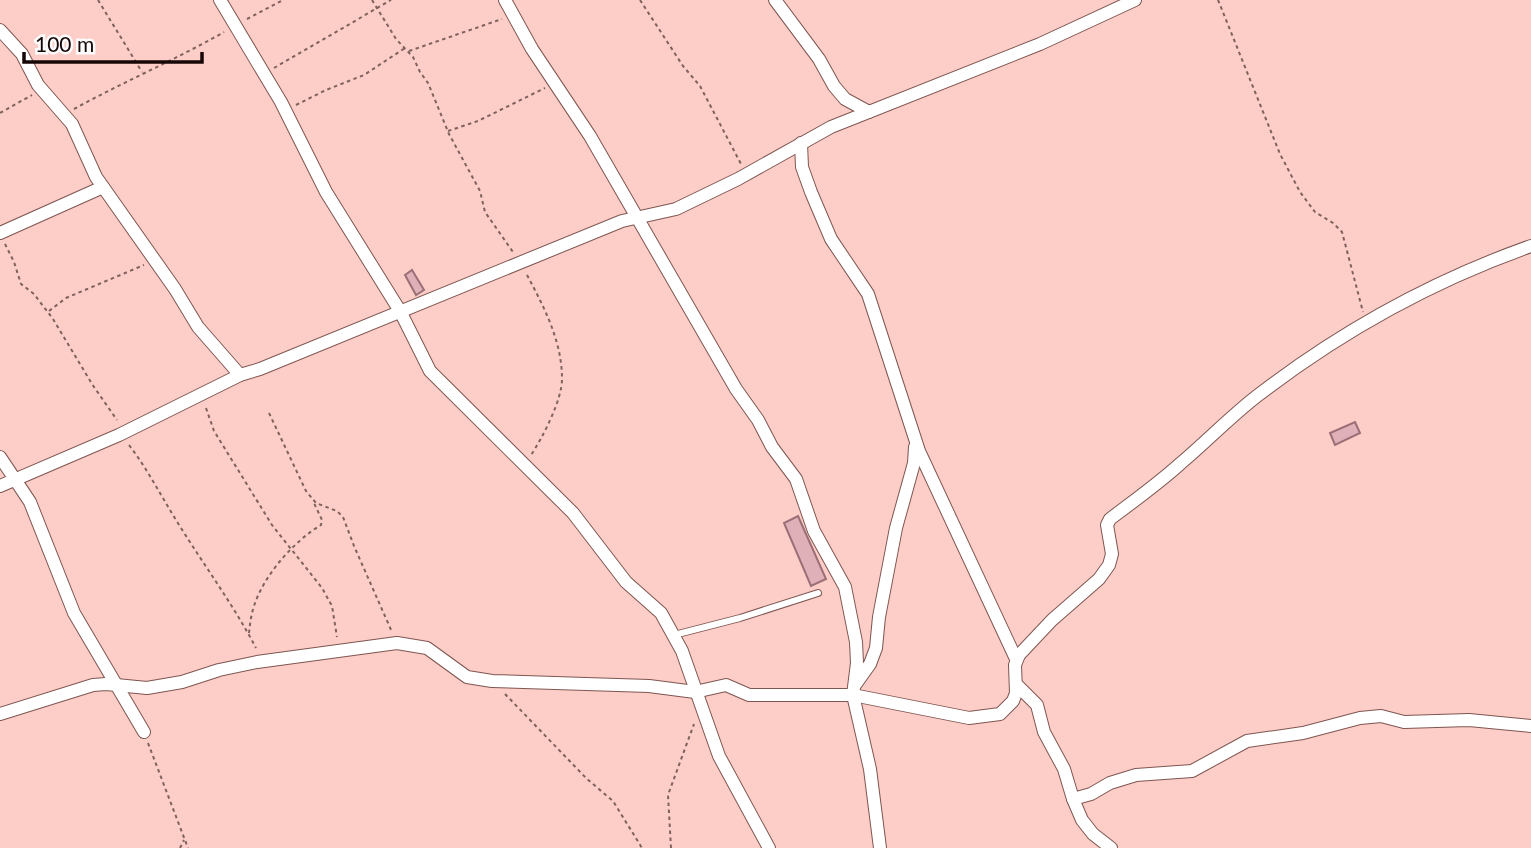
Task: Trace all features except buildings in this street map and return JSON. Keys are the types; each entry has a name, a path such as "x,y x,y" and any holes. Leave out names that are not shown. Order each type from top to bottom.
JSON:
{"street":[{"path":"220,0 286,110 327,192 400,311 430,371 573,513 626,582 661,613 682,651 719,756 769,848"},
{"path":"505,0 590,136 736,389 758,420 772,447 796,479 814,531 847,593 856,642 854,690 870,769 880,848"},
{"path":"775,0 819,59 834,86 845,99 869,112"},
{"path":"0,486 118,435 240,375 636,216 676,209 747,174 801,143 869,112 1040,44 1135,0"},
{"path":"0,30 22,54 42,90 72,124 88,162 103,187 198,327 240,375"},
{"path":"0,714 93,685 147,688 262,662 397,643 427,648 467,677 492,681 649,686 695,692 726,685 749,695 854,690 969,718 1000,714 1013,701 1017,685 1016,659 914,437 868,293 831,239 811,192 802,167 801,143"},
{"path":"2,238 103,187"},
{"path":"1016,659 1052,620 1099,579 1109,565 1112,554 1107,524 1110,519 1180,464 1254,398 1366,323 1413,296 1531,246"},
{"path":"854,690 870,664 876,648 878,617 896,528 914,463 914,437"},
{"path":"0,457 30,502 74,613 144,732"},
{"path":"1017,685 1037,705 1044,732 1064,769 1073,799 1087,829 1111,848"},
{"path":"1073,799 1136,775 1192,771 1247,741 1290,736 1360,718 1381,716 1404,722 1469,720 1531,726"}],"lane":[{"path":"674,635 740,618 818,593"}],"path":[{"path":"98,0 143,73"},
{"path":"63,114 172,61 284,0"},
{"path":"372,0 396,39 409,51 435,95 448,131 480,191 485,212 521,263 555,334 562,380 548,425 524,464"},
{"path":"264,74 391,0"},
{"path":"640,0 683,66 700,86 747,174"},
{"path":"1218,0 1285,164 1300,192 1315,212 1342,232 1366,323"},
{"path":"409,51 513,15"},
{"path":"286,110 364,75 405,48"},
{"path":"448,131 478,121 555,83"},
{"path":"0,113 42,90"},
{"path":"2,238 21,284 34,293 48,312 118,421"},
{"path":"48,312 66,298 155,260"},
{"path":"201,395 214,431 272,525 323,588 332,606 340,652"},
{"path":"248,635 253,607 260,593 291,548 321,525 322,520 269,413"},
{"path":"118,435 150,475 262,662"},
{"path":"313,501 337,511 343,517 379,607 397,643"},
{"path":"492,681 587,779 613,802 642,848"},
{"path":"671,848 668,794 701,707"},
{"path":"144,732 188,848"},
{"path":"180,848 185,839"}]}
